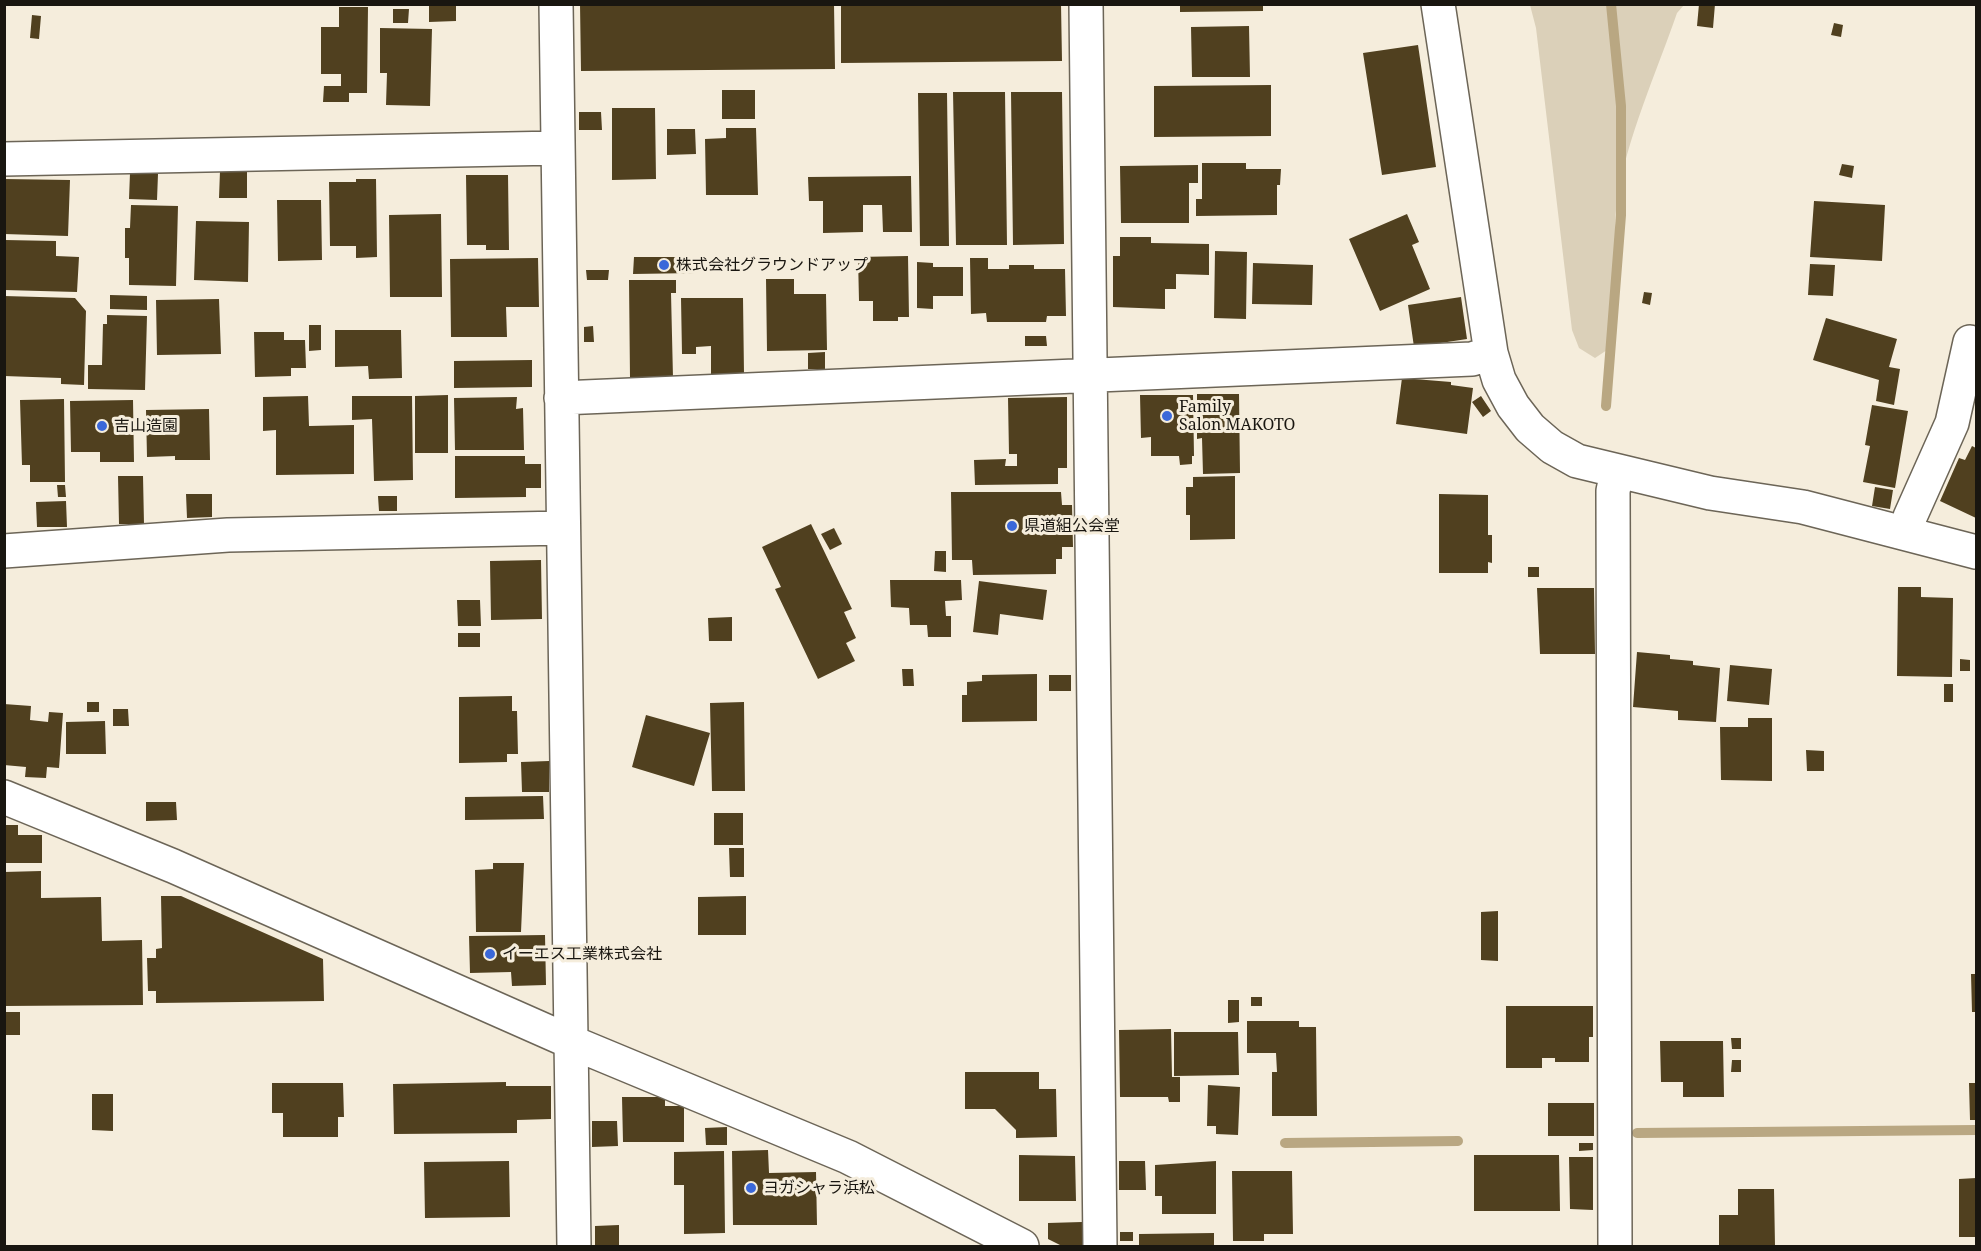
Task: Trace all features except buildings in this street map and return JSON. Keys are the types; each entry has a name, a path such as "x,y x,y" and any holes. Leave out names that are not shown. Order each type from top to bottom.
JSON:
{"street":[{"path":"556,4 574,1246"},
{"path":"1086,4 1100,1246"},
{"path":"1438,4 1491,353 1499,380 1512,406 1530,428 1552,447 1577,461 1710,494 1803,507 1977,552"},
{"path":"4,159 558,148"},
{"path":"1906,533 1910,517 1952,423 1970,342"},
{"path":"561,398 1472,359 1491,353"},
{"path":"1615,1246 1613,491 1617,472"},
{"path":"4,551 228,535 563,528"},
{"path":"4,797 173,866 571,1042 848,1157 1022,1246"}],"shaded area":[{"path":"1530,5 1684,5 1677,13 1643,106 1621,177 1615,218 1616,310 1613,346 1595,358 1579,348 1572,330 1536,28"}],"waterway":[{"path":"1606,406 1621,215 1621,106 1611,4"},
{"path":"1637,1133 1976,1130"},
{"path":"1285,1143 1458,1141"}],"place":[{"name":"株式会社グラウンドアップ","path":"664,265"},
{"name":"Family Salon MAKOTO","path":"1167,416"},
{"name":"吉山造園","path":"102,426"},
{"name":"県道組公会堂","path":"1012,526"},
{"name":"イーエス工業株式会社","path":"490,954"},
{"name":"ヨガシャラ浜松","path":"751,1188"}]}
